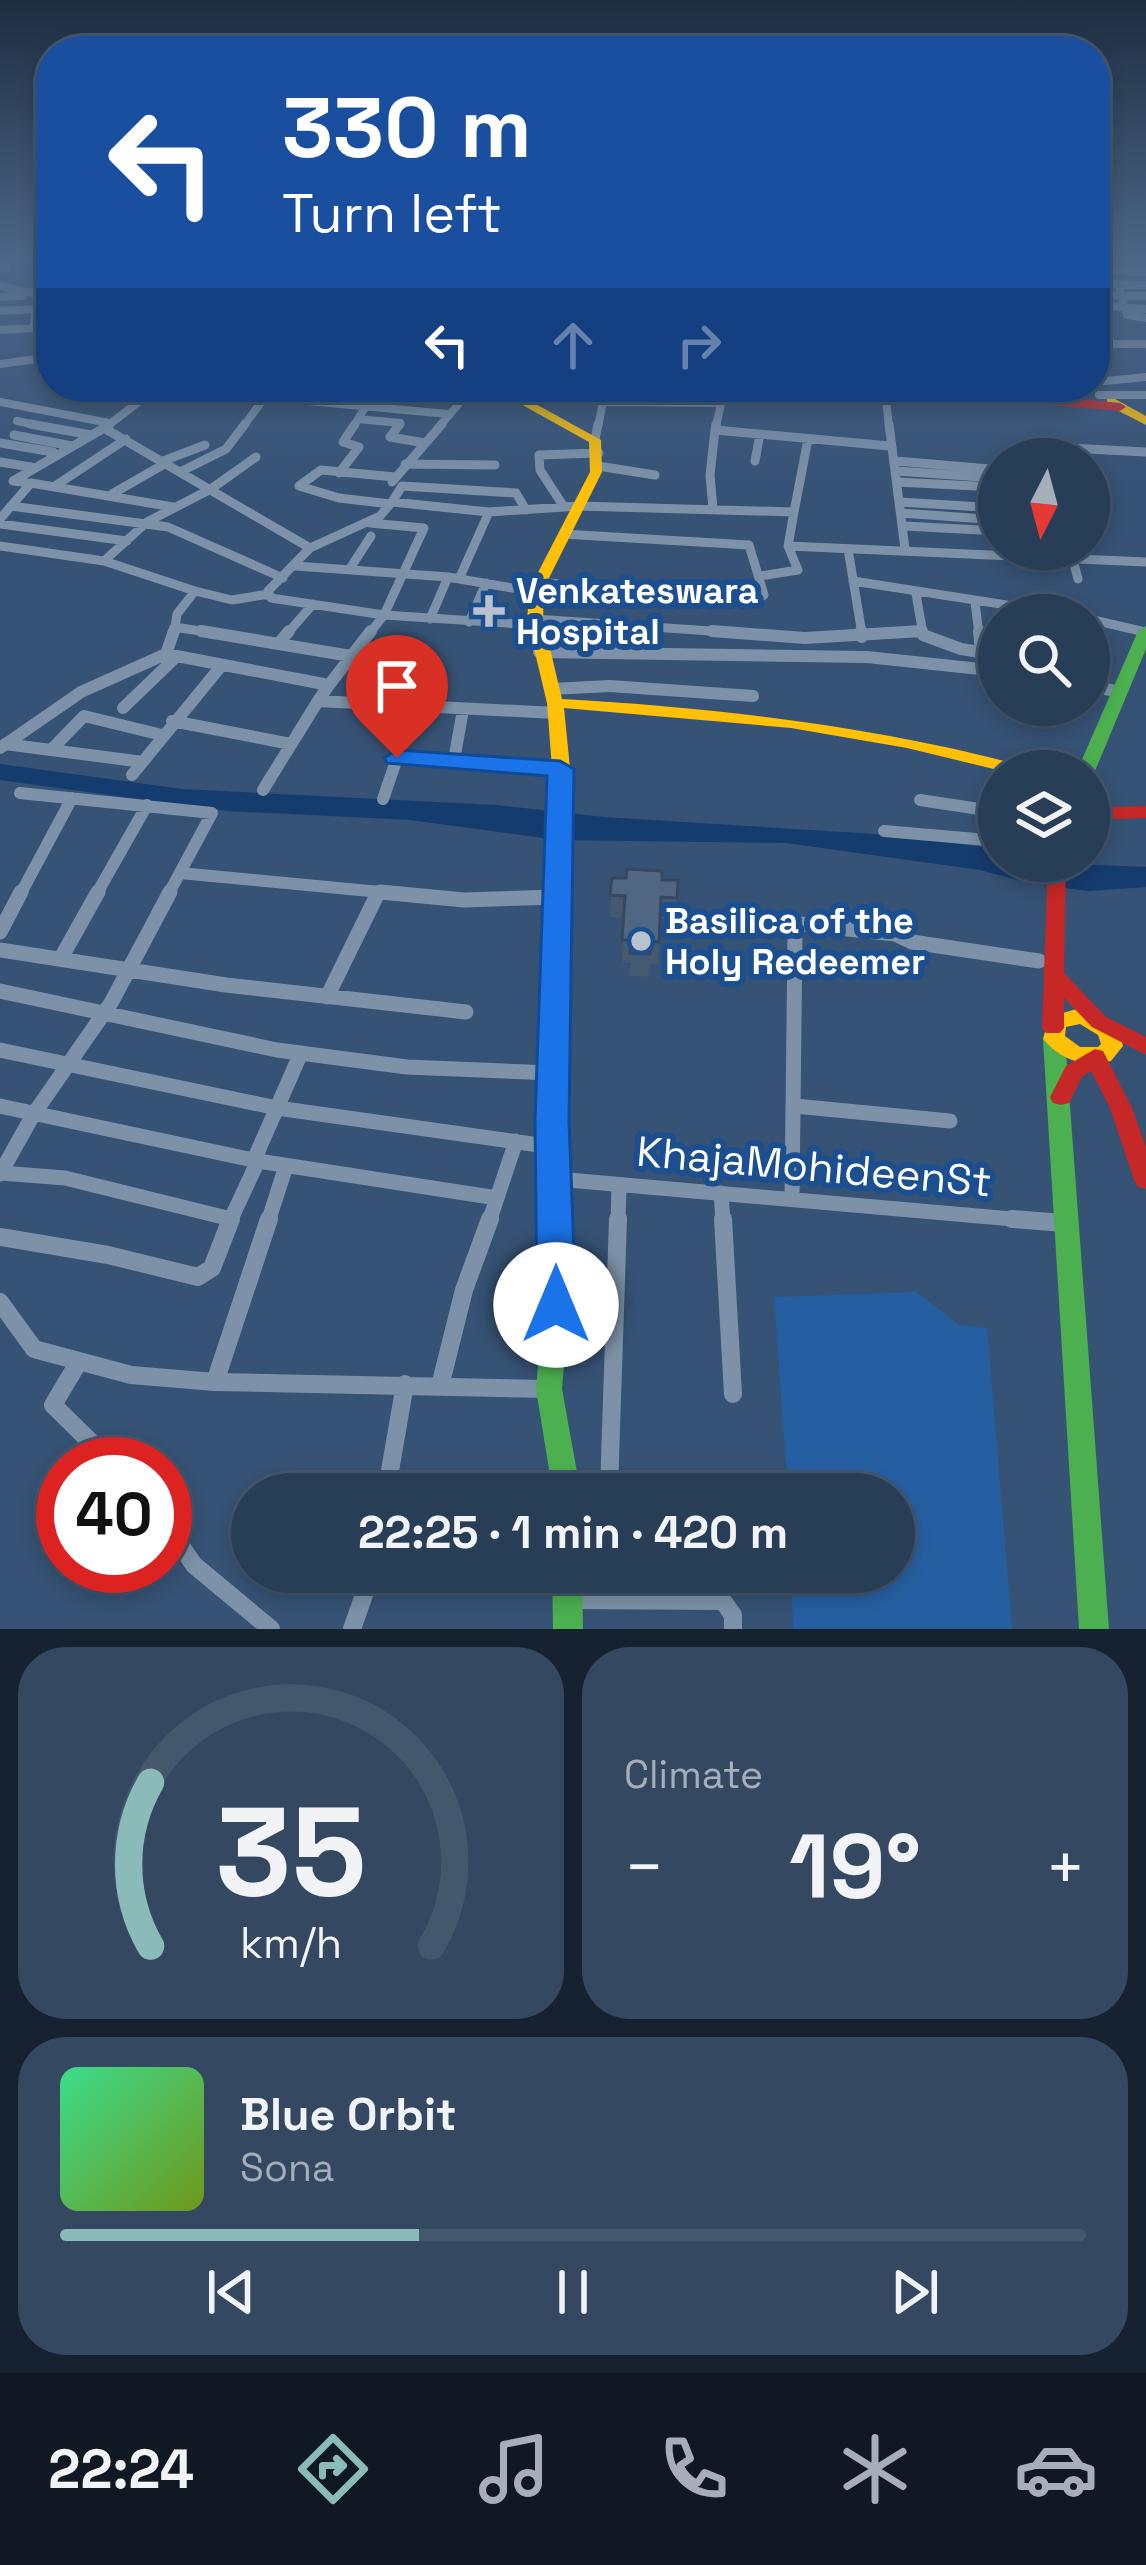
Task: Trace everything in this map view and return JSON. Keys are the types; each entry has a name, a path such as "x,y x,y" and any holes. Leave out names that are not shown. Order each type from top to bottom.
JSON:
{"street":[{"path":"1110,341 1146,344"},
{"path":"0,364 36,359"},
{"path":"1110,385 1146,377"},
{"path":"1110,390 1146,395"},
{"path":"1110,400 1146,421"},
{"path":"0,402 106,425 310,548"},
{"path":"14,482 53,452 92,435 138,402"},
{"path":"180,472 231,445 261,402"},
{"path":"321,402 448,414"},
{"path":"339,472 359,447 342,444 369,402"},
{"path":"0,546 104,561 232,600 269,594 310,548 369,523 391,503 405,464 459,402"},
{"path":"519,402 598,453 656,475"},
{"path":"565,1473 550,1389 556,1305 553,1073 560,769 554,702 535,622 538,587 598,453 603,402 721,404 710,475 713,508"},
{"path":"886,402 905,550"},
{"path":"1100,402 1120,407"},
{"path":"358,419 400,422 390,437 425,443"},
{"path":"17,421 92,435"},
{"path":"715,430 890,446"},
{"path":"754,461 760,434"},
{"path":"14,435 73,446"},
{"path":"55,485 126,439"},
{"path":"760,575 798,570 788,546 808,439"},
{"path":"0,443 53,452"},
{"path":"112,494 164,462 205,445"},
{"path":"1110,450 1146,452"},
{"path":"571,507 540,470 539,455 598,453"},
{"path":"104,561 147,522 211,489 256,457"},
{"path":"0,463 31,467"},
{"path":"405,464 495,466"},
{"path":"897,471 978,469"},
{"path":"526,510 516,493 339,472 318,470 299,487 391,503 488,512 526,510 571,507 794,512"},
{"path":"897,471 978,484"},
{"path":"0,481 55,485 173,507"},
{"path":"3,515 31,483"},
{"path":"900,508 978,507"},
{"path":"900,508 978,517"},
{"path":"430,619 488,512"},
{"path":"3,515 147,522 191,535 283,578"},
{"path":"3,515 128,541"},
{"path":"263,790 329,685 385,615 424,528 369,523"},
{"path":"904,526 978,530"},
{"path":"296,566 754,601 764,595 749,545 563,534"},
{"path":"349,570 371,536"},
{"path":"788,546 978,551"},
{"path":"848,549 862,637"},
{"path":"1110,558 1146,562"},
{"path":"1075,570 1078,579"},
{"path":"853,581 901,585 916,594 978,602"},
{"path":"469,622 486,583"},
{"path":"122,708 171,656 177,614 195,591"},
{"path":"269,594 385,615 469,622 805,638 923,635 978,652"},
{"path":"916,594 923,635"},
{"path":"975,602 978,627"},
{"path":"280,642 313,604"},
{"path":"1095,750 1146,632 1110,624"},
{"path":"174,627 351,656"},
{"path":"961,649 963,666"},
{"path":"539,652 867,657 978,668"},
{"path":"5,741 81,692 171,656 329,685"},
{"path":"133,775 172,721 222,665"},
{"path":"554,702 610,686 754,696"},
{"path":"318,701 464,710 554,702 875,732 978,757"},
{"path":"383,799 414,709"},
{"path":"454,760 464,710"},
{"path":"51,750 84,716 162,735"},
{"path":"172,721 290,744"},
{"path":"5,741 142,763"},
{"path":"397,758 560,769"},
{"path":"20,793 212,813 104,1015 33,1115 0,1173 64,1178 231,1219"},
{"path":"0,932 72,798"},
{"path":"920,800 978,809"},
{"path":"61,958 147,805"},
{"path":"1110,813 1146,812"},
{"path":"884,830 978,839"},
{"path":"180,873 464,900 556,897"},
{"path":"1056,882 1051,998 1094,1629"},
{"path":"327,997 378,893"},
{"path":"792,1199 795,932 800,924 895,934 1050,968 1112,1040 1102,1054 1074,1072 1060,1098"},
{"path":"0,950 466,1012"},
{"path":"0,991 301,1053 407,1067 553,1073"},
{"path":"1053,1033 1071,1016 1099,1022 1146,1052"},
{"path":"1053,1033 1067,1052 1146,1052"},
{"path":"0,1050 278,1108 554,1148"},
{"path":"0,1237 198,1277 212,1268 301,1053"},
{"path":"1102,1054 1146,1180"},
{"path":"0,1106 256,1161 497,1198"},
{"path":"795,1106 950,1121"},
{"path":"440,1386 464,1290 516,1141"},
{"path":"215,1382 286,1166"},
{"name":"KhajaMohideenSt","path":"556,1179 1065,1223"},
{"path":"610,1473 619,1186"},
{"path":"721,1193 733,1394"},
{"path":"0,1302 34,1349 131,1375 215,1382 550,1389"},
{"path":"78,1363 53,1405 86,1437"},
{"path":"390,1473 405,1384"},
{"path":"192,1562 271,1629"},
{"path":"352,1629 365,1593"},
{"path":"568,1593 568,1629"},
{"path":"568,1600 723,1601 733,1615 733,1629"}],"shaded area":[{"path":"0,764 182,789 497,805 604,817 891,835 978,846 978,870 786,843 558,840 410,820 227,811 0,780"},
{"path":"1110,866 1146,867 1146,887 1089,891 1025,882 1110,882"},
{"path":"916,1292 959,1325 987,1328 1012,1629 793,1629 792,1593 915,1593 915,1473 787,1473 774,1297"}],"building":[{"path":"627,869 662,871 662,880 678,880 677,898 661,897 659,942 651,941 650,954 630,953 631,940 622,940 625,896 610,895 612,878 626,878"}],"traffic: fast":[{"path":"1095,750 1146,631"},
{"path":"554,1027 556,1305 549,1389 563,1473"},
{"path":"1054,1039 1094,1629"},
{"path":"567,1593 568,1629"}],"traffic: slow":[{"path":"524,402 595,440 596,472 537,588 535,619 555,703 561,768 554,1027"},
{"path":"1111,402 1146,421"},
{"path":"555,703 791,724 978,759"},
{"path":"1080,1016 1109,1034 1112,1046 1103,1055 1076,1055 1054,1039 1056,1022 1080,1016"}],"traffic: jam":[{"path":"1062,402 1120,407"},
{"path":"1110,813 1146,812"},
{"path":"1053,1028 1056,882"},
{"path":"1057,978 1099,1022 1146,1047"},
{"path":"1061,1097 1074,1072 1095,1057 1121,1108 1146,1180"}],"place":[{"name":"Venkateswara Hospital","path":"489,611"},
{"name":"Basilica of the Holy Redeemer","path":"641,941"}],"route":[{"path":"397,758 560,769 552,1120 556,1305"}]}
